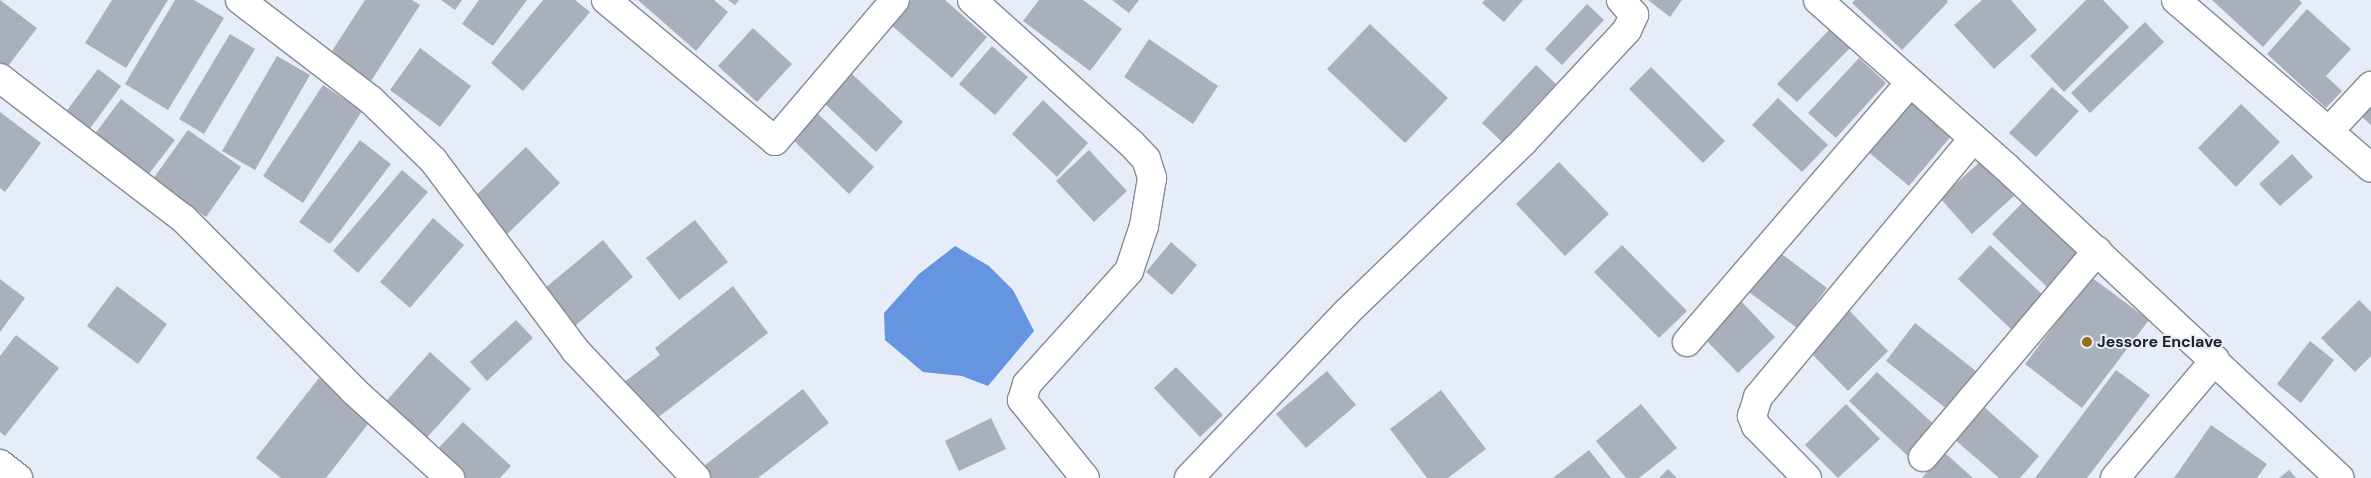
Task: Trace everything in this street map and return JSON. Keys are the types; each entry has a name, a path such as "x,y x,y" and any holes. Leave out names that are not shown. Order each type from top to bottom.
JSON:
{"street":[{"path":"240,0 371,100 434,160 576,350 696,478"},
{"path":"621,4 775,141 895,0"},
{"path":"972,0 1132,144 1146,159 1152,178 1144,226 1129,271 1027,384 1022,400 1084,478"},
{"path":"1200,473 1523,142 1627,30 1634,15 1621,0"},
{"path":"1818,0 2097,251 2339,478"},
{"path":"2179,1 2371,168"},
{"path":"0,78 184,219 354,391 450,478"},
{"path":"1687,342 1910,82"},
{"path":"2329,132 2371,86"},
{"path":"1807,478 1756,426 1752,416 1758,397 1973,139"},
{"path":"1923,457 2097,251"},
{"path":"2114,478 2215,360"},
{"path":"0,464 18,478"}],"water":[{"path":"955,246 989,266 1013,290 1034,331 988,386 962,376 923,372 885,340 884,313 919,274"}],"building":[{"path":"0,0 37,28 5,70 0,66"},
{"path":"112,0 168,0 126,68 85,43"},
{"path":"175,0 194,0 224,18 168,110 125,84"},
{"path":"365,0 412,0 420,5 371,81 330,54"},
{"path":"441,0 462,0 455,10"},
{"path":"479,0 527,0 493,46 462,24"},
{"path":"543,0 575,0 590,12 523,91 491,63"},
{"path":"638,0 714,0 728,12 696,51"},
{"path":"728,0 739,0 735,5"},
{"path":"911,0 945,0 987,37 952,78 890,24"},
{"path":"1039,0 1083,0 1122,29 1090,71 1023,21"},
{"path":"1112,0 1139,0 1129,13"},
{"path":"1485,0 1523,0 1504,22 1482,3"},
{"path":"1648,0 1682,0 1670,17"},
{"path":"1855,0 1947,0 1948,2 1902,50 1852,3"},
{"path":"1982,0 2011,0 2037,30 1994,69 1954,25"},
{"path":"2086,0 2103,0 2129,27 2064,92 2030,56"},
{"path":"2212,0 2299,0 2302,3 2263,47"},
{"path":"1587,4 1604,20 1562,65 1545,49"},
{"path":"2307,9 2351,49 2326,76 2342,91 2326,108 2267,54"},
{"path":"2145,22 2164,42 2090,113 2071,93"},
{"path":"1370,24 1448,98 1405,143 1327,69"},
{"path":"753,28 792,64 757,102 718,66"},
{"path":"1830,29 1850,48 1797,102 1777,84"},
{"path":"230,34 255,49 204,134 179,119"},
{"path":"1149,39 1218,86 1193,124 1124,77"},
{"path":"992,46 1028,77 995,115 959,84"},
{"path":"420,48 471,86 440,127 390,90"},
{"path":"277,56 310,75 255,170 222,151"},
{"path":"1859,58 1886,83 1836,138 1808,113"},
{"path":"1536,65 1556,84 1502,142 1482,123"},
{"path":"1651,67 1725,141 1703,163 1629,89"},
{"path":"98,69 121,86 86,134 62,117"},
{"path":"849,71 903,122 876,152 822,101"},
{"path":"323,85 362,111 303,203 263,176"},
{"path":"2052,87 2079,111 2036,157 2009,133"},
{"path":"1778,98 1828,145 1802,172 1752,125"},
{"path":"121,99 175,140 145,179 92,138"},
{"path":"1910,99 1952,135 1909,186 1866,150"},
{"path":"1043,100 1088,143 1057,177 1012,134"},
{"path":"2241,104 2280,142 2236,187 2198,148"},
{"path":"2371,104 2371,125 2361,116"},
{"path":"0,112 41,143 5,192 0,188"},
{"path":"816,112 874,167 849,194 791,138"},
{"path":"188,130 241,167 206,217 153,179"},
{"path":"360,140 391,164 330,244 299,222"},
{"path":"526,147 560,183 504,237 469,202"},
{"path":"1089,150 1127,191 1094,222 1056,181"},
{"path":"2292,154 2313,177 2280,206 2259,184"},
{"path":"1982,160 2014,196 1972,234 1940,198"},
{"path":"1559,162 1609,214 1565,256 1516,204"},
{"path":"402,170 428,192 358,273 333,251"},
{"path":"2026,199 2080,251 2047,287 1992,234"},
{"path":"433,218 464,245 410,308 380,282"},
{"path":"695,220 728,262 679,300 646,258"},
{"path":"603,240 633,277 570,330 539,293"},
{"path":"1171,242 1197,265 1172,295 1146,272"},
{"path":"1622,245 1687,311 1659,338 1594,272"},
{"path":"1990,245 2045,297 2013,331 1958,279"},
{"path":"1779,252 1827,288 1797,328 1749,292"},
{"name":"Jessore Enclave","path":"2091,277 2149,320 2082,408 2025,364"},
{"path":"0,279 25,298 0,332"},
{"path":"117,286 167,324 138,364 87,326"},
{"path":"733,286 768,333 652,422 623,383 660,355 655,348"},
{"path":"1740,300 1775,337 1738,373 1702,336"},
{"path":"2359,300 2371,312 2371,356 2355,372 2321,338"},
{"path":"1848,309 1888,351 1848,391 1807,349"},
{"path":"516,320 533,338 487,381 470,362"},
{"path":"1915,323 1981,375 1952,413 1886,361"},
{"path":"16,335 59,368 5,436 0,432 0,356"},
{"path":"2310,341 2334,360 2301,403 2277,384"},
{"path":"430,352 471,389 422,443 381,407"},
{"path":"1176,367 1223,415 1200,437 1154,388"},
{"path":"2116,370 2150,395 2087,478 2035,478"},
{"path":"1327,371 1356,405 1306,448 1276,414"},
{"path":"1877,372 1939,429 1911,459 1849,401"},
{"path":"319,378 372,419 326,478 281,478 256,458"},
{"path":"803,389 829,423 758,478 707,478 700,469"},
{"path":"1441,390 1486,449 1448,478 1427,478 1390,429"},
{"path":"1641,404 1677,448 1639,478 1626,478 1596,441"},
{"path":"1846,404 1880,439 1838,478 1805,445"},
{"path":"1983,406 2039,456 2020,478 1999,478 1953,438"},
{"path":"991,418 1006,449 959,471 945,441"},
{"path":"463,422 511,466 500,478 457,478 432,455"},
{"path":"2211,425 2267,464 2257,478 2174,478"},
{"path":"1589,450 1611,478 1553,478"},
{"path":"1944,452 1973,478 1922,478"},
{"path":"1668,469 1677,478 1659,478"},
{"path":"2289,470 2296,478 2279,478"}],"place":[{"name":"Jessore Enclave","path":"2087,342"}]}
